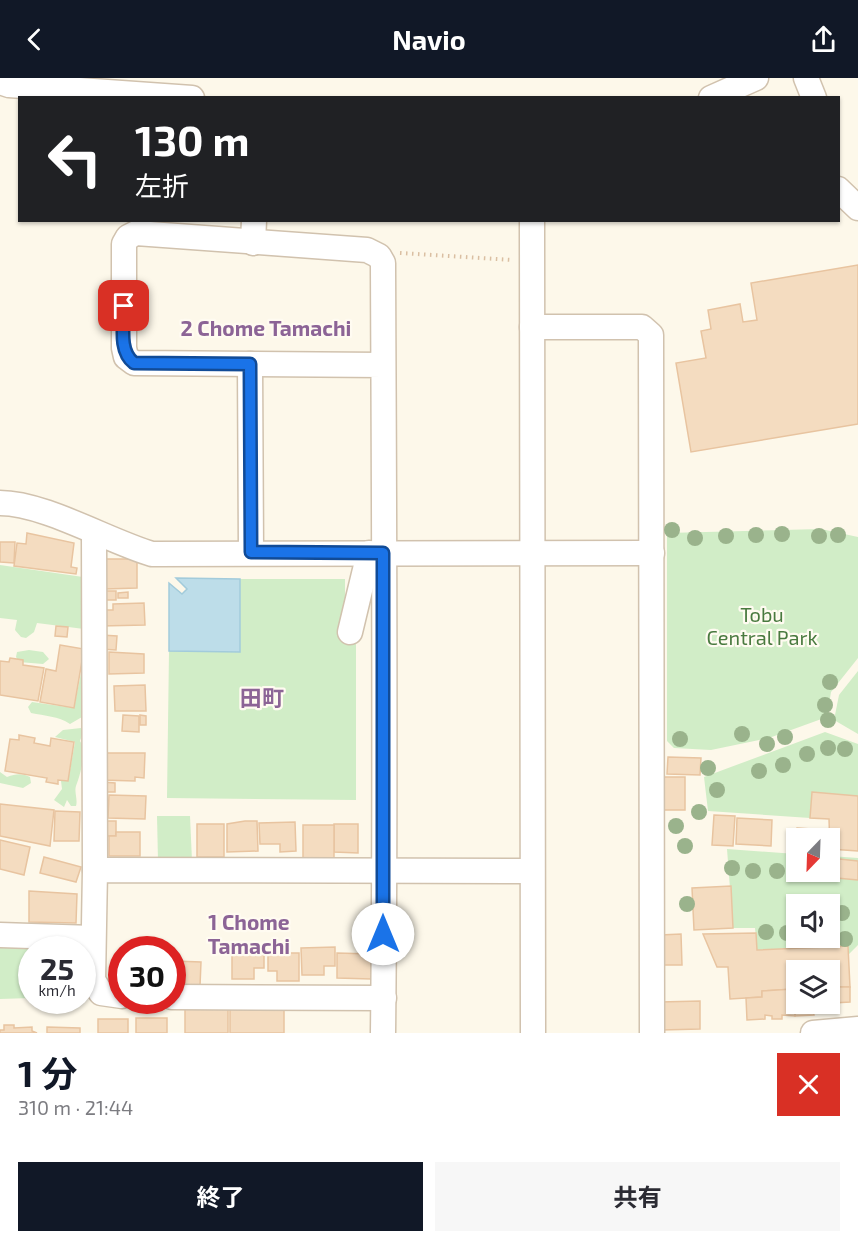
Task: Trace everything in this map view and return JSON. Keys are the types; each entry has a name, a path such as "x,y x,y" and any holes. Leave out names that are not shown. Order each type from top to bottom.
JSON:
{"street":[{"path":"716,96 756,78"},
{"path":"806,78 813,96"},
{"path":"0,82 9,85 164,96"},
{"path":"840,191 858,208"},
{"path":"532,222 533,1033"},
{"path":"383,365 144,365 134,363 126,357 124,348 124,244 136,233 253,232 367,250 379,256 383,263 383,365 376,553 383,869 383,1033"},
{"path":"532,327 642,327 651,336 652,1033"},
{"path":"250,364 251,552"},
{"path":"0,503 34,510 127,547 152,554 251,552 652,553"},
{"path":"93,936 94,532"},
{"path":"350,632 376,553"},
{"path":"94,870 532,871"},
{"path":"0,935 31,936"},
{"path":"186,996 384,998"},
{"path":"813,1033 858,1029"}],"path":[{"path":"379,256 395,252 532,260"}],"green space":[{"name":"Tobu Central Park","path":"821,529 858,537 858,658 831,692 827,717 769,738 711,750 674,748 667,741 667,533"},
{"path":"0,565 83,577 84,629 37,623 34,632 26,638 21,637 15,630 17,620 0,618"},
{"path":"240,579 345,579 345,634 356,634 356,800 167,798 169,651 240,652"},
{"path":"29,650 43,652 49,659 43,664 19,662 16,657 17,652"},
{"path":"858,671 858,734 834,720 839,695"},
{"path":"81,673 84,673 82,717 70,724 56,718 31,713 28,707 32,702 74,708"},
{"path":"81,728 83,732 80,741 83,757 76,788 76,806 71,806 67,800 64,807 54,800 62,789 61,781 68,781 75,742 55,737 63,730"},
{"path":"825,732 858,744 858,796 812,792 810,818 708,811 704,777"},
{"path":"0,772 7,777 18,774 30,777 31,783 23,788 0,783"},
{"path":"157,816 190,816 192,861 158,861"},
{"path":"727,849 786,853 786,882 840,882 840,857 858,858 858,945 849,954 848,946 840,946 840,894 786,894 786,948 802,948 757,950 755,928 733,928"},
{"path":"0,942 18,942 18,998 0,999"}],"water":[{"path":"176,578 240,579 240,652 169,651 169,583 182,594 187,589"}],"building":[{"path":"858,265 858,424 691,452 676,363 706,358 701,331 711,329 708,310 740,304 743,322 757,320 751,283"},
{"path":"27,533 74,543 71,567 77,568 76,574 14,566 17,543 26,544"},
{"path":"0,542 15,542 14,563 0,562"},
{"path":"104,559 137,559 137,588 105,589"},
{"path":"101,591 116,591 116,600 101,600"},
{"path":"128,592 128,598 118,598 118,593"},
{"path":"144,603 145,625 101,626 100,610 113,610 113,604"},
{"path":"56,626 68,627 67,637 55,636"},
{"path":"101,635 117,636 116,650 100,649"},
{"path":"60,645 84,649 74,708 40,702 46,669 56,671"},
{"path":"109,652 144,654 144,673 109,674"},
{"path":"10,658 23,660 23,665 44,668 38,701 0,695 0,661 9,662"},
{"path":"145,685 146,711 115,711 114,686"},
{"path":"123,715 139,716 139,732 122,731"},
{"path":"140,715 146,716 146,725 140,725"},
{"path":"19,735 35,738 34,743 50,746 51,738 74,742 68,781 58,780 58,784 46,782 47,778 5,771 10,739 19,740"},
{"path":"101,753 145,753 144,778 135,777 135,781 101,780"},
{"path":"668,757 701,758 700,775 667,774"},
{"path":"663,777 685,777 685,810 663,810"},
{"path":"102,782 115,783 115,792 102,792"},
{"path":"812,792 858,796 858,851 840,850 840,828 829,828 829,819 810,818"},
{"path":"109,795 146,796 145,819 108,818"},
{"path":"0,804 54,810 50,846 0,836"},
{"path":"55,811 80,812 79,841 54,841"},
{"path":"714,815 735,816 733,846 712,845"},
{"path":"737,818 772,820 771,846 736,844"},
{"path":"101,821 116,821 116,836 100,836"},
{"path":"257,821 258,851 227,852 227,824"},
{"path":"295,822 296,851 280,852 280,844 260,844 259,823"},
{"path":"197,824 224,824 224,857 197,857"},
{"path":"334,824 358,824 358,853 334,852"},
{"path":"303,825 334,825 334,858 303,858"},
{"path":"116,832 140,832 140,856 109,856 109,836 116,836"},
{"path":"0,840 30,847 24,875 0,869"},
{"path":"44,857 81,867 76,882 40,873"},
{"path":"840,859 858,861 858,880 840,878"},
{"path":"731,886 733,928 694,930 692,888"},
{"path":"29,891 77,894 76,923 29,922"},
{"path":"756,933 757,950 848,946 850,987 840,987 840,960 786,960 786,989 762,991 762,997 730,999 728,967 717,967 703,934"},
{"path":"681,934 682,965 660,965 660,935"},
{"path":"335,947 335,966 324,966 324,975 302,975 301,948"},
{"path":"232,949 264,949 264,968 254,968 254,979 232,979"},
{"path":"268,953 299,953 299,981 277,981 277,971 268,971"},
{"path":"337,953 371,954 371,979 337,978"},
{"path":"186,961 201,962 200,986 186,985"},
{"path":"840,987 850,987 850,1002 840,1003"},
{"path":"786,989 786,1014 795,1014 795,1016 782,1015 782,1019 772,1019 772,1016 765,1015 765,1019 747,1020 746,998 762,997 762,991"},
{"path":"700,1001 700,1029 661,1030 660,1002"},
{"path":"186,1005 228,1005 228,1033 185,1033"},
{"path":"230,1006 284,1009 284,1033 230,1033"},
{"path":"795,1014 814,1015 795,1016"},
{"path":"136,1018 167,1018 167,1033 136,1033"},
{"path":"98,1019 128,1019 128,1033 98,1033"},
{"path":"4,1025 14,1025 14,1028 32,1027 32,1031 37,1033 0,1033 0,1030 4,1030"},
{"path":"47,1027 80,1028 80,1033 47,1033"}],"district":[{"name":"2 Chome Tamachi","path":"266,329"},
{"name":"田町","path":"262,698"},
{"name":"1 Chome Tamachi","path":"249,935"}],"route":[{"path":"124,306 124,348 126,357 134,363 144,365 250,364 251,552 383,553 383,934"}]}
